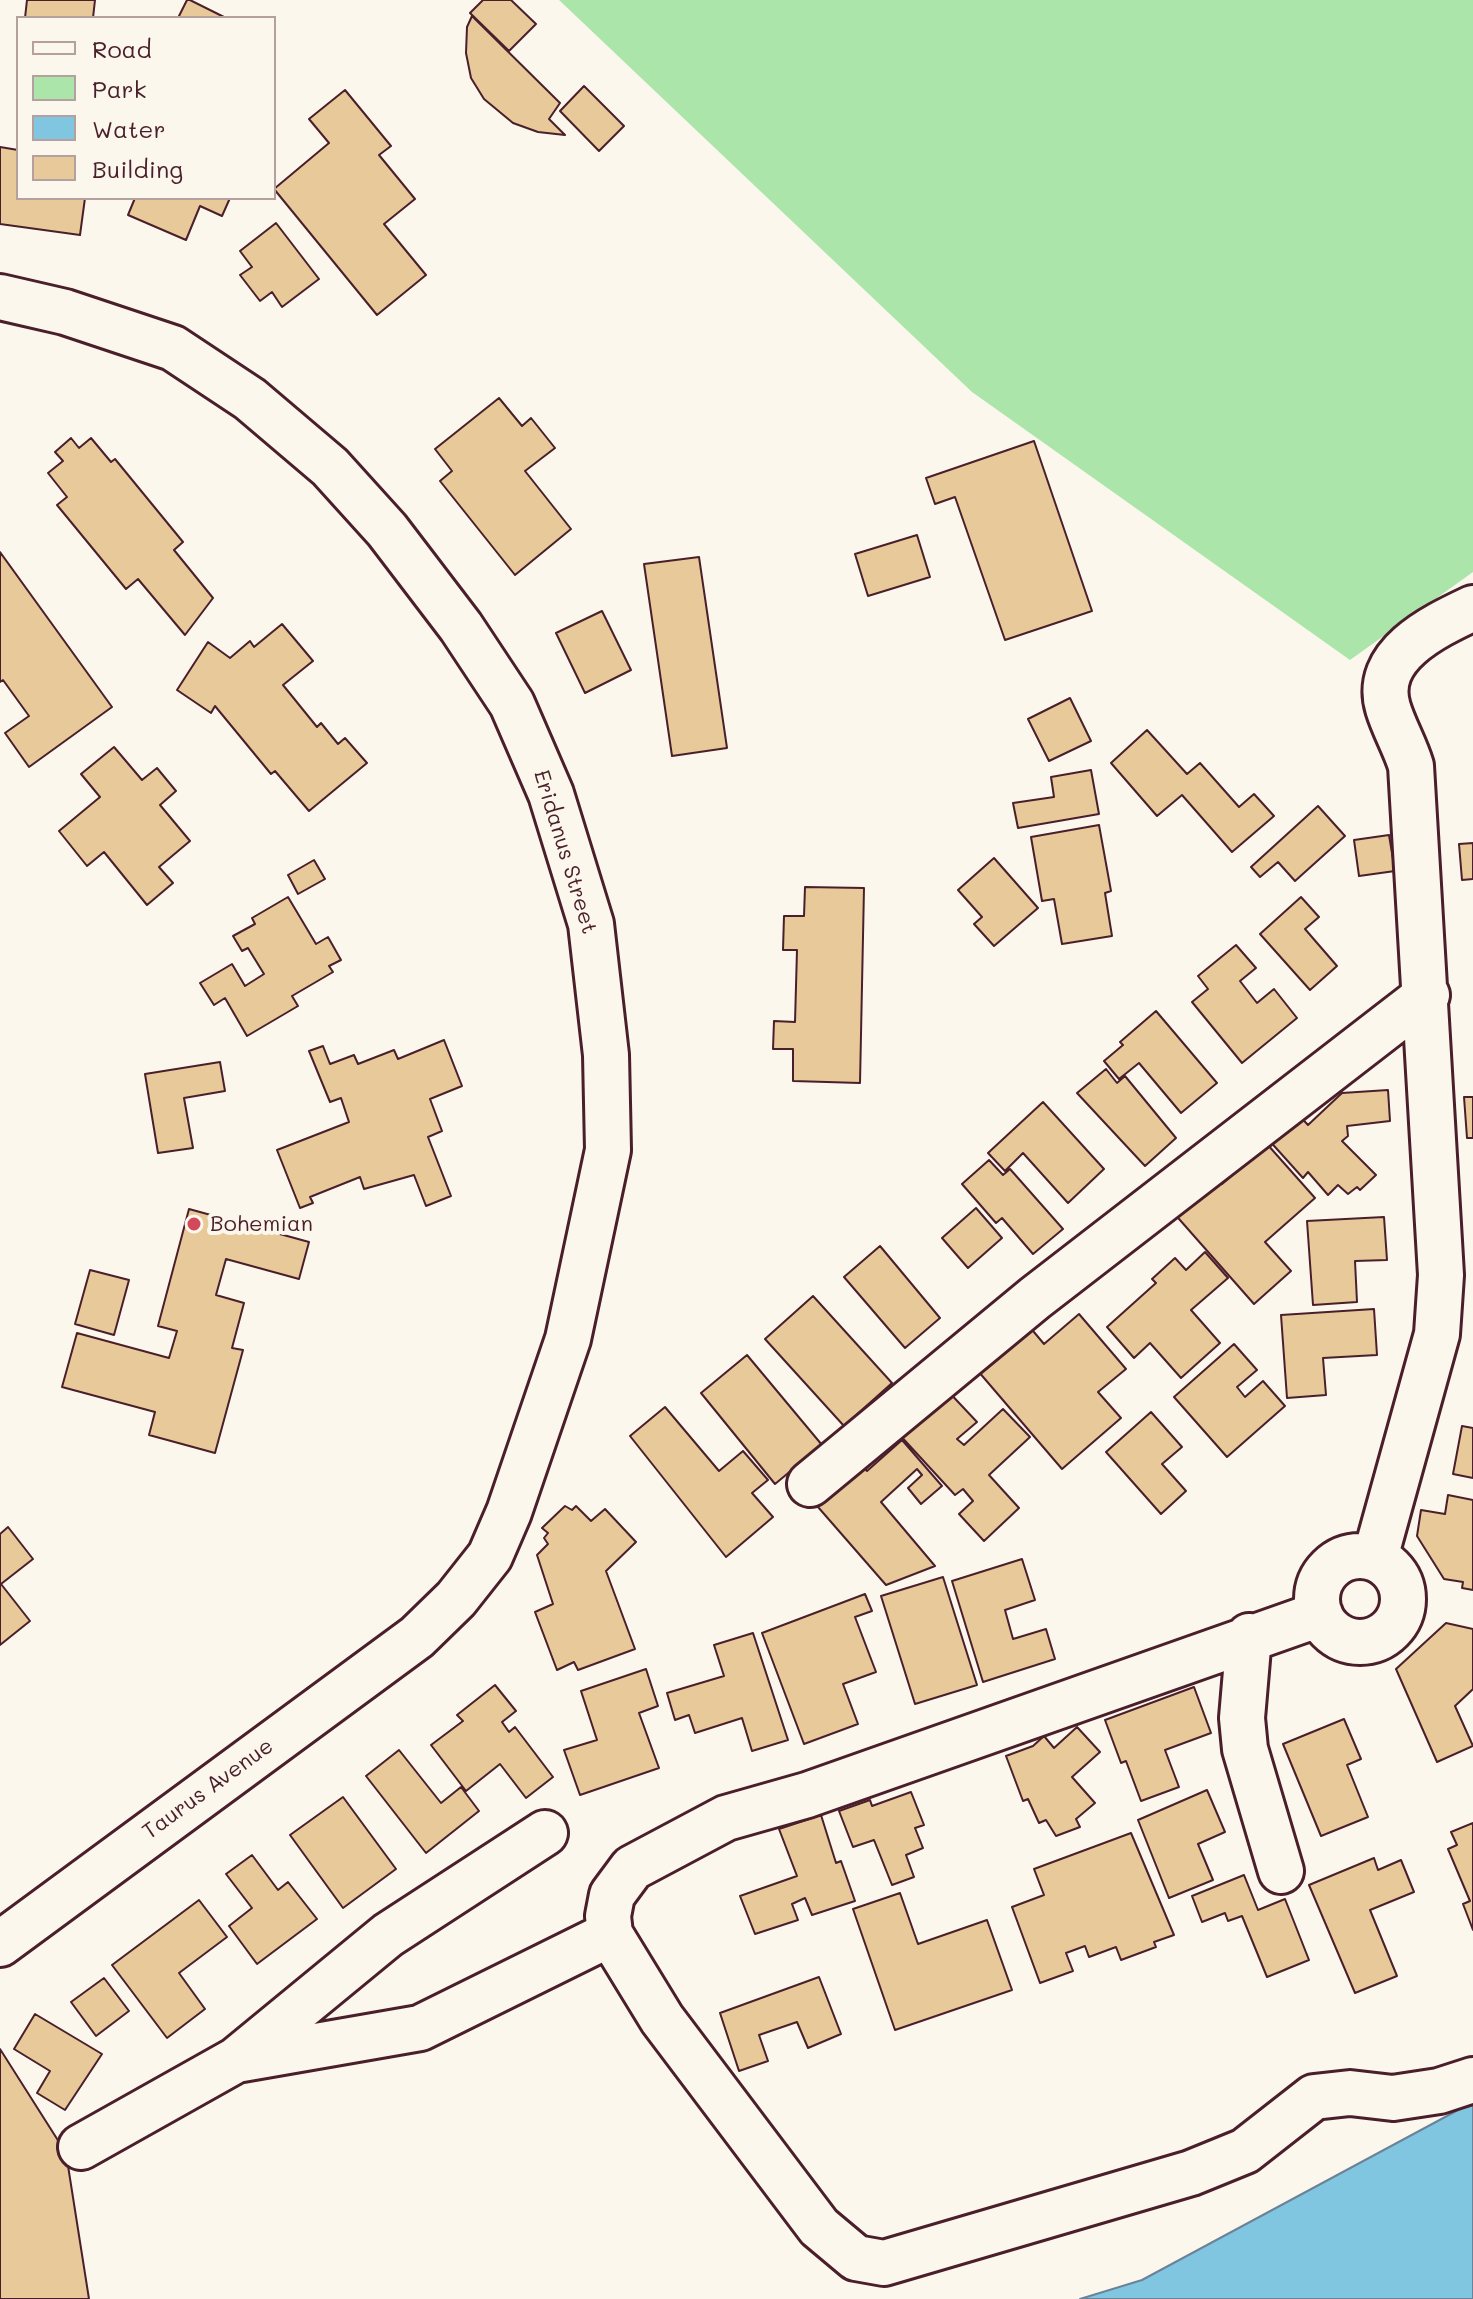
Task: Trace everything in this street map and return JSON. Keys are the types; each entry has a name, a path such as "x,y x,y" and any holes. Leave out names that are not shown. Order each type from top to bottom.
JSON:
{"street":[{"name":"Eridanus Street","path":"0,297 65,312 173,348 250,399 330,467 387,530 461,627 512,704 551,794 591,924 606,1055 608,1150 568,1339 509,1512 490,1556 456,1599 417,1637"},
{"path":"1375,1558 1437,1334 1441,1275 1427,995 1420,943 1411,766 1401,734 1388,710 1384,689 1392,665 1409,646 1430,629 1473,608"},
{"path":"810,1484 1035,1298 1427,995"},
{"path":"1348,1557 1375,1558 1388,1565 1403,1590 1399,1618 1390,1630 1366,1642 1338,1636 1320,1614 1317,1600 1325,1574 1348,1557"},
{"path":"1320,1614 1249,1636 807,1795 726,1818 661,1851 620,1880 608,1916 610,1934 662,2019 819,2227 856,2258 884,2263 1191,2173 1245,2151 1314,2097 1350,2093 1393,2098 1439,2091 1473,2080"},
{"path":"1249,1636 1242,1718 1245,1749 1281,1871"},
{"name":"Taurus Avenue","path":"0,1944 417,1637"},
{"path":"81,2147 236,2060 388,1935 545,1833"},
{"path":"236,2060 420,2028 610,1934"}],"green space":[{"path":"559,0 1473,0 1473,572 1350,660 972,392"}],"water":[{"path":"1473,2102 1473,2299 1080,2299 1142,2280"}],"building":[{"path":"27,0 95,0 93,16 25,16"},
{"path":"187,0 190,0 222,16 179,16"},
{"path":"483,0 511,0 536,24 509,51 470,13"},
{"path":"472,16 560,103 549,119 565,135 538,132 513,123 484,99 471,78 466,53 467,27"},
{"path":"584,86 624,126 599,151 560,111"},
{"path":"345,90 391,146 379,155 415,199 384,224 426,275 377,315 276,191 276,187 329,143 309,119"},
{"path":"0,147 16,150 16,200 85,200 80,235 0,224"},
{"path":"134,200 229,200 222,216 200,206 186,240 128,215"},
{"path":"276,223 319,279 282,307 272,292 260,301 240,275 252,267 240,251"},
{"path":"499,398 522,426 531,418 555,448 525,471 571,529 515,575 440,481 452,471 435,449"},
{"path":"71,438 79,448 91,438 111,462 115,459 183,542 174,550 213,598 185,635 138,579 126,589 57,505 67,497 48,473 63,461 55,452"},
{"path":"1034,441 1092,611 1005,640 955,497 935,504 926,478"},
{"path":"917,535 930,577 868,596 855,554"},
{"path":"0,552 112,707 29,767 5,733 29,716 3,680 0,682"},
{"path":"699,557 727,748 672,756 644,564"},
{"path":"602,611 631,670 585,693 556,633"},
{"path":"282,624 313,661 283,685 317,727 321,723 338,744 345,738 367,763 309,811 275,771 271,774 215,706 211,713 177,690 208,642 230,658 250,641 254,647"},
{"path":"1070,698 1091,741 1049,761 1028,719"},
{"path":"1147,730 1187,774 1200,763 1239,807 1254,794 1274,816 1232,852 1182,795 1157,816 1111,763"},
{"path":"114,747 142,780 157,768 176,791 160,805 190,841 159,867 173,883 147,905 104,852 87,866 59,831 100,797 81,774"},
{"path":"1091,770 1099,814 1018,828 1013,803 1054,797 1051,777"},
{"path":"1318,806 1345,836 1295,881 1278,862 1260,877 1251,867"},
{"path":"1099,825 1111,891 1105,893 1112,936 1062,944 1054,899 1042,901 1031,837"},
{"path":"1389,835 1395,871 1359,876 1354,840"},
{"path":"1473,843 1473,879 1462,880 1459,844"},
{"path":"994,858 1038,908 994,946 974,924 982,917 958,890"},
{"path":"314,860 325,879 298,894 288,875"},
{"path":"805,887 864,888 860,1083 793,1081 793,1049 773,1049 774,1021 795,1022 797,950 783,950 784,916 804,916"},
{"path":"288,897 316,944 328,937 341,960 329,966 333,972 292,996 298,1006 247,1036 225,998 214,1005 200,983 232,964 245,986 264,974 248,948 242,951 233,936 255,924 252,918"},
{"path":"1301,897 1319,917 1305,929 1337,966 1310,990 1260,934"},
{"path":"1236,945 1256,968 1240,981 1257,1003 1274,989 1297,1018 1242,1063 1192,1002 1208,989 1198,976"},
{"path":"1156,1011 1217,1083 1181,1113 1139,1063 1119,1079 1104,1061 1123,1045 1120,1042"},
{"path":"444,1040 462,1086 430,1099 442,1131 428,1137 451,1196 426,1206 414,1175 364,1189 360,1177 310,1197 313,1203 300,1208 277,1150 349,1122 341,1098 330,1102 309,1051 323,1046 330,1064 354,1055 358,1064 394,1050 398,1059"},
{"path":"220,1062 225,1091 184,1098 193,1148 158,1153 145,1074"},
{"path":"1106,1069 1117,1083 1125,1076 1176,1138 1145,1166 1077,1093"},
{"path":"1388,1090 1390,1121 1347,1126 1348,1136 1342,1141 1376,1175 1360,1190 1357,1187 1348,1194 1338,1185 1328,1195 1308,1172 1303,1178 1267,1138 1296,1112 1308,1125 1342,1093"},
{"path":"1464,1097 1473,1097 1473,1138 1467,1138"},
{"path":"1043,1102 1104,1169 1068,1203 1023,1153 1005,1171 988,1153"},
{"path":"1267,1144 1315,1198 1265,1242 1291,1271 1254,1304 1172,1211 1214,1174 1222,1184"},
{"path":"989,1160 1003,1175 1010,1169 1063,1229 1033,1254 1002,1218 996,1223 962,1184"},
{"path":"976,1208 1002,1238 968,1268 942,1238"},
{"path":"189,1209 309,1242 299,1279 226,1259 216,1295 244,1303 232,1348 243,1350 215,1453 149,1435 155,1412 62,1387 77,1333 169,1358 177,1331 158,1326"},
{"path":"1384,1217 1387,1260 1355,1261 1357,1302 1313,1305 1307,1221"},
{"path":"880,1246 940,1318 905,1348 844,1277"},
{"path":"1205,1252 1228,1278 1191,1310 1220,1343 1181,1378 1150,1343 1134,1358 1107,1327 1156,1283 1152,1279 1175,1258 1186,1270"},
{"path":"90,1270 129,1280 114,1335 75,1324"},
{"path":"813,1296 892,1383 844,1426 765,1339"},
{"path":"1374,1309 1377,1355 1323,1358 1326,1395 1287,1398 1281,1315"},
{"path":"1079,1314 1126,1369 1098,1392 1121,1418 1062,1469 972,1364 1023,1319 1044,1344"},
{"path":"1234,1344 1257,1370 1237,1387 1245,1397 1263,1381 1285,1406 1227,1457 1174,1397"},
{"path":"747,1355 822,1445 775,1484 701,1393"},
{"path":"945,1388 977,1422 957,1439 964,1445 1003,1409 1030,1437 989,1475 1019,1508 984,1541 959,1514 973,1501 963,1489 955,1495 897,1432"},
{"path":"665,1407 719,1471 743,1451 768,1480 752,1493 773,1517 726,1557 630,1436"},
{"path":"1151,1412 1182,1447 1162,1464 1186,1491 1161,1514 1106,1452"},
{"path":"1462,1426 1473,1428 1473,1478 1453,1474"},
{"path":"902,1440 942,1486 921,1504 908,1488 922,1475 917,1469 881,1502 935,1566 886,1585 818,1507 863,1467 867,1471"},
{"path":"1448,1495 1473,1500 1473,1590 1462,1588 1463,1582 1444,1579 1417,1536 1421,1510 1445,1514"},
{"path":"565,1506 572,1510 576,1506 591,1521 605,1509 636,1542 606,1571 635,1649 578,1670 574,1662 557,1670 535,1612 553,1604 537,1555 548,1544 544,1538 548,1533 542,1528"},
{"path":"8,1527 33,1559 1,1584 30,1621 0,1645 0,1534"},
{"path":"1022,1559 1035,1600 1005,1610 1013,1639 1046,1629 1055,1659 983,1682 952,1581"},
{"path":"943,1577 977,1685 915,1704 881,1596"},
{"path":"865,1594 872,1611 855,1617 876,1672 843,1684 858,1724 804,1744 762,1633"},
{"path":"1446,1623 1473,1629 1473,1689 1455,1706 1473,1746 1437,1762 1396,1669"},
{"path":"753,1633 788,1740 752,1751 742,1718 695,1733 689,1715 675,1720 667,1693 724,1676 714,1645"},
{"path":"646,1669 658,1706 639,1713 659,1768 580,1795 564,1750 597,1740 581,1691"},
{"path":"495,1685 516,1711 502,1722 509,1732 515,1727 553,1777 526,1798 500,1764 466,1791 431,1745 463,1721 457,1715"},
{"path":"1194,1687 1211,1733 1165,1750 1179,1787 1141,1801 1126,1761 1121,1763 1105,1720"},
{"path":"1344,1719 1361,1759 1347,1765 1368,1817 1321,1836 1283,1744"},
{"path":"1077,1727 1100,1752 1072,1777 1095,1803 1076,1819 1080,1827 1056,1836 1046,1820 1039,1823 1028,1799 1023,1801 1006,1756 1033,1746 1044,1736 1054,1748"},
{"path":"399,1750 441,1803 461,1787 479,1811 426,1853 366,1776"},
{"path":"1207,1790 1225,1832 1198,1844 1213,1880 1169,1898 1138,1820"},
{"path":"911,1792 924,1825 915,1828 923,1848 906,1855 914,1877 892,1885 874,1840 853,1847 839,1811 870,1800 872,1806"},
{"path":"343,1797 396,1869 343,1908 290,1835"},
{"path":"821,1815 836,1863 841,1861 855,1901 812,1915 805,1898 792,1904 798,1920 755,1934 740,1896 797,1876 779,1829"},
{"path":"1473,1823 1473,1930 1463,1904 1470,1901 1448,1849 1457,1845 1451,1832"},
{"path":"1131,1833 1174,1935 1154,1942 1156,1947 1121,1960 1116,1947 1089,1957 1085,1946 1066,1953 1073,1971 1040,1983 1012,1907 1044,1895 1034,1869"},
{"path":"252,1855 278,1890 288,1882 317,1919 257,1964 229,1926 252,1908 226,1874"},
{"path":"1374,1858 1378,1870 1401,1860 1414,1892 1370,1910 1397,1976 1355,1993 1309,1885"},
{"path":"1244,1875 1258,1910 1285,1899 1309,1960 1267,1977 1242,1916 1228,1921 1225,1913 1202,1922 1192,1896"},
{"path":"900,1893 918,1944 987,1920 1012,1990 895,2030 853,1909"},
{"path":"199,1900 227,1937 179,1973 205,2009 167,2038 112,1965"},
{"path":"819,1977 841,2034 808,2048 797,2022 759,2035 768,2061 739,2071 720,2013"},
{"path":"104,1978 129,2011 96,2036 71,2002"},
{"path":"35,2014 102,2054 65,2110 37,2093 50,2071 14,2049"},
{"path":"0,2049 66,2153 89,2299 0,2299"}],"place":[{"name":"Bohemian","path":"194,1224"}]}
